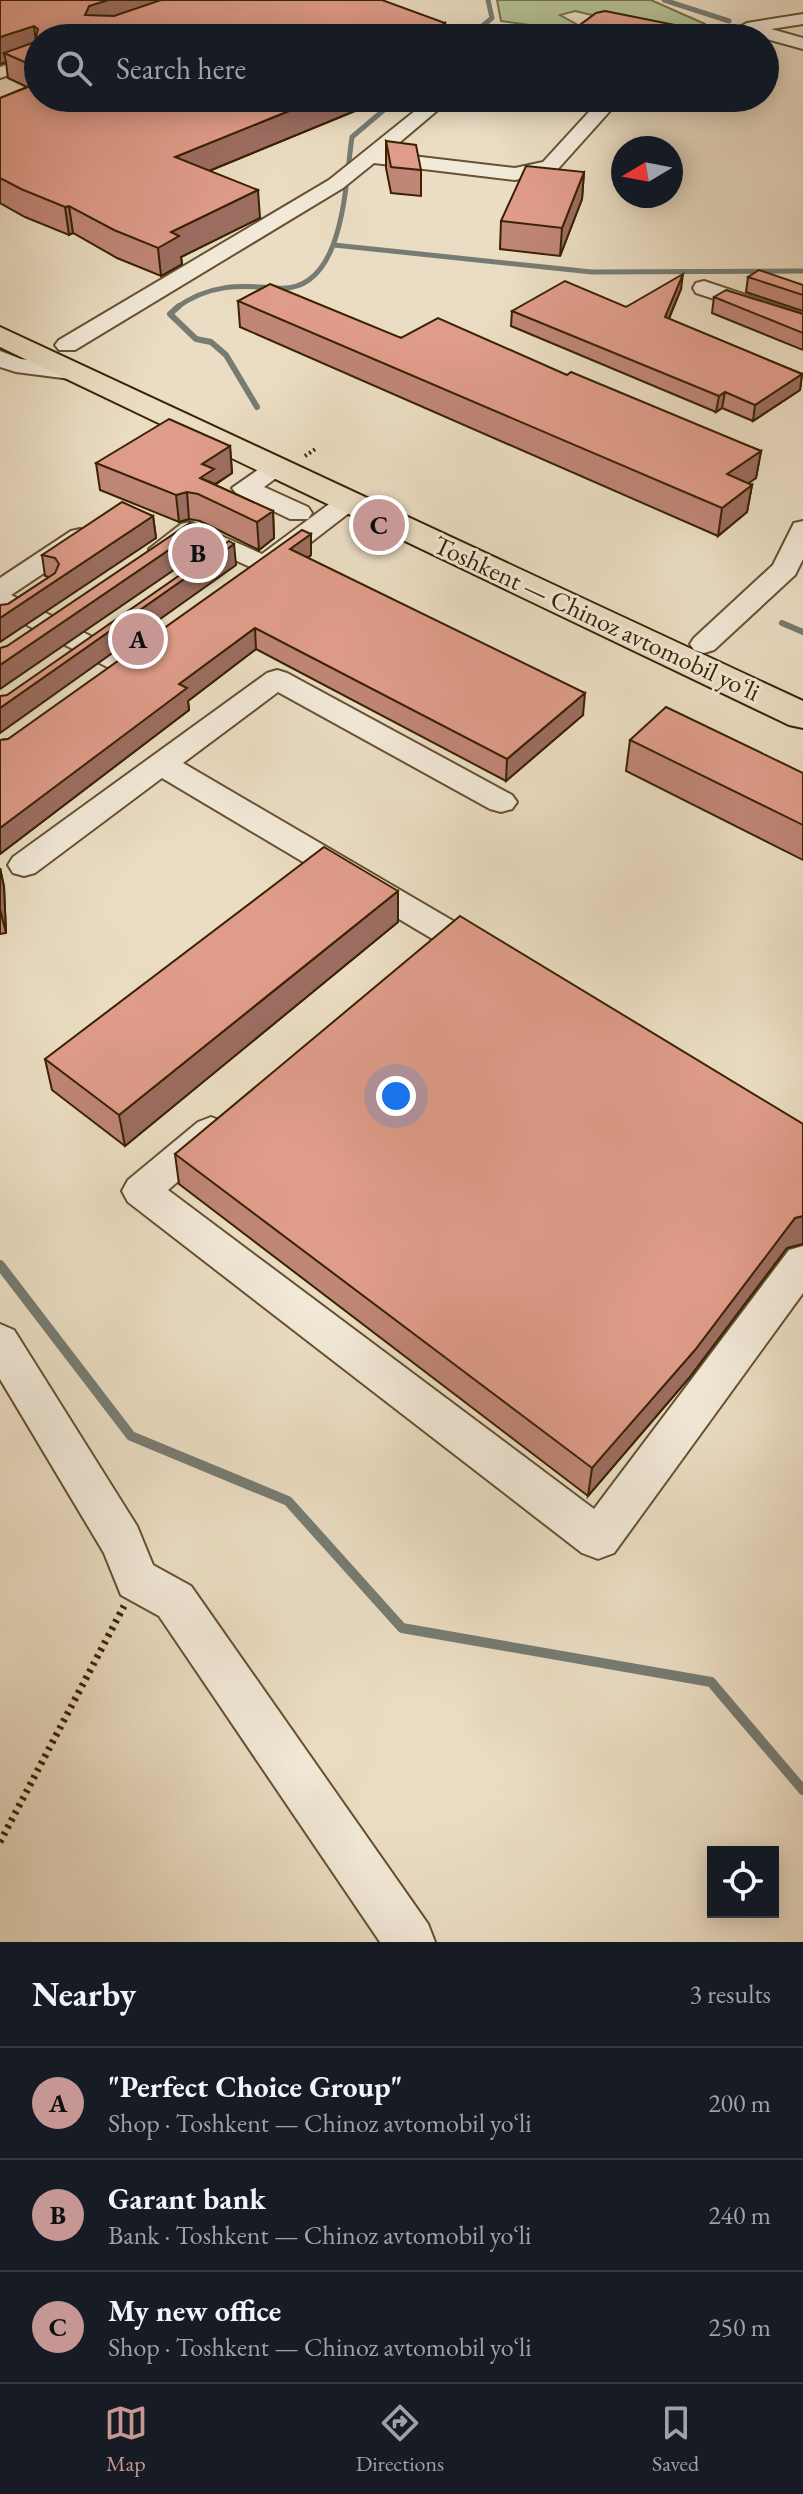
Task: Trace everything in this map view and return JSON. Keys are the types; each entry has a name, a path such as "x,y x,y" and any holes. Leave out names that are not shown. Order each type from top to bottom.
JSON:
{"highway":[{"name":"Toshkent — Chinoz avtomobil yoʻli","path":"0,314 73,359 278,467 803,716"},
{"name":"Toshkent — Chinoz avtomobil yoʻli","path":"4,358 73,359 803,690"}],"street":[{"path":"772,24 803,19"},
{"path":"779,37 803,44"},
{"path":"0,73 24,64"},
{"path":"73,359 345,177 426,112"},
{"path":"370,157 515,174 550,166 600,112"},
{"path":"704,288 803,321"},
{"path":"278,467 245,488 299,513"},
{"path":"238,583 349,501"},
{"path":"704,644 794,573 803,529"},
{"path":"145,560 170,530 190,530 264,565"},
{"path":"102,536 4,604 123,664"},
{"path":"203,566 228,548"},
{"path":"24,642 73,609"},
{"path":"62,663 113,628"},
{"path":"98,682 149,646"},
{"path":"24,865 277,679 501,802"},
{"path":"161,764 449,939"},
{"path":"235,1112 141,1191 598,1538 803,1262"},
{"path":"0,1342 121,1541 137,1580 175,1601 410,1942"}],"path":[{"path":"0,1842 137,1580"}],"green space":[{"path":"497,0 651,0 705,24 630,24 575,11 560,15 576,24 501,21"}],"building":[{"path":"0,0 108,0 89,6 85,15 114,16 161,0 382,0 445,23 24,24 24,29 0,37"},
{"path":"605,11 670,24 581,24 596,13"},
{"path":"24,46 24,62 4,53"},
{"path":"24,89 24,112 286,112 175,157 258,190 171,232 179,236 158,248 0,178 0,98"},
{"path":"386,141 416,145 421,170 391,167"},
{"path":"526,166 584,172 562,228 501,221"},
{"path":"759,270 803,285 803,295 748,277"},
{"path":"683,274 665,317 802,374 755,405 725,392 719,396 512,311 565,281 626,307"},
{"path":"270,284 401,338 438,318 567,375 571,372 761,451 727,474 752,485 722,508 238,301"},
{"path":"726,290 803,314 803,333 714,297"},
{"path":"169,419 230,446 202,464 214,469 200,478 273,511 257,522 198,494 187,492 176,495 96,463"},
{"path":"122,502 153,516 0,618 0,605 8,604 55,573 59,564 55,558 42,555"},
{"path":"190,523 201,528 0,665 0,648"},
{"path":"302,530 311,534 290,549 585,693 507,759 255,628 179,684 187,688 0,828 0,740 8,739"},
{"path":"229,541 234,544 0,708 0,696 7,695"},
{"path":"666,707 803,773 803,825 630,740"},
{"path":"324,847 398,891 119,1115 45,1059"},
{"path":"460,916 803,1124 803,1216 795,1218 695,1350 592,1468 175,1154"}],"waterway":[{"path":"485,24 492,18 488,0"},
{"path":"664,0 729,21"},
{"path":"179,306 212,290 299,285 316,273 329,255 337,232 352,137 381,112"},
{"path":"334,245 592,272 803,271"},
{"path":"179,306 170,314 196,339 211,342 226,355 257,407"},
{"path":"782,623 803,632"},
{"path":"0,1265 131,1436 288,1501 402,1628 711,1682 803,1790"}],"place":[{"name":"My new office","path":"379,525"},
{"name":"Garant bank","path":"198,553"},
{"name":"\"Perfect Choice Group\"","path":"138,639"}]}
